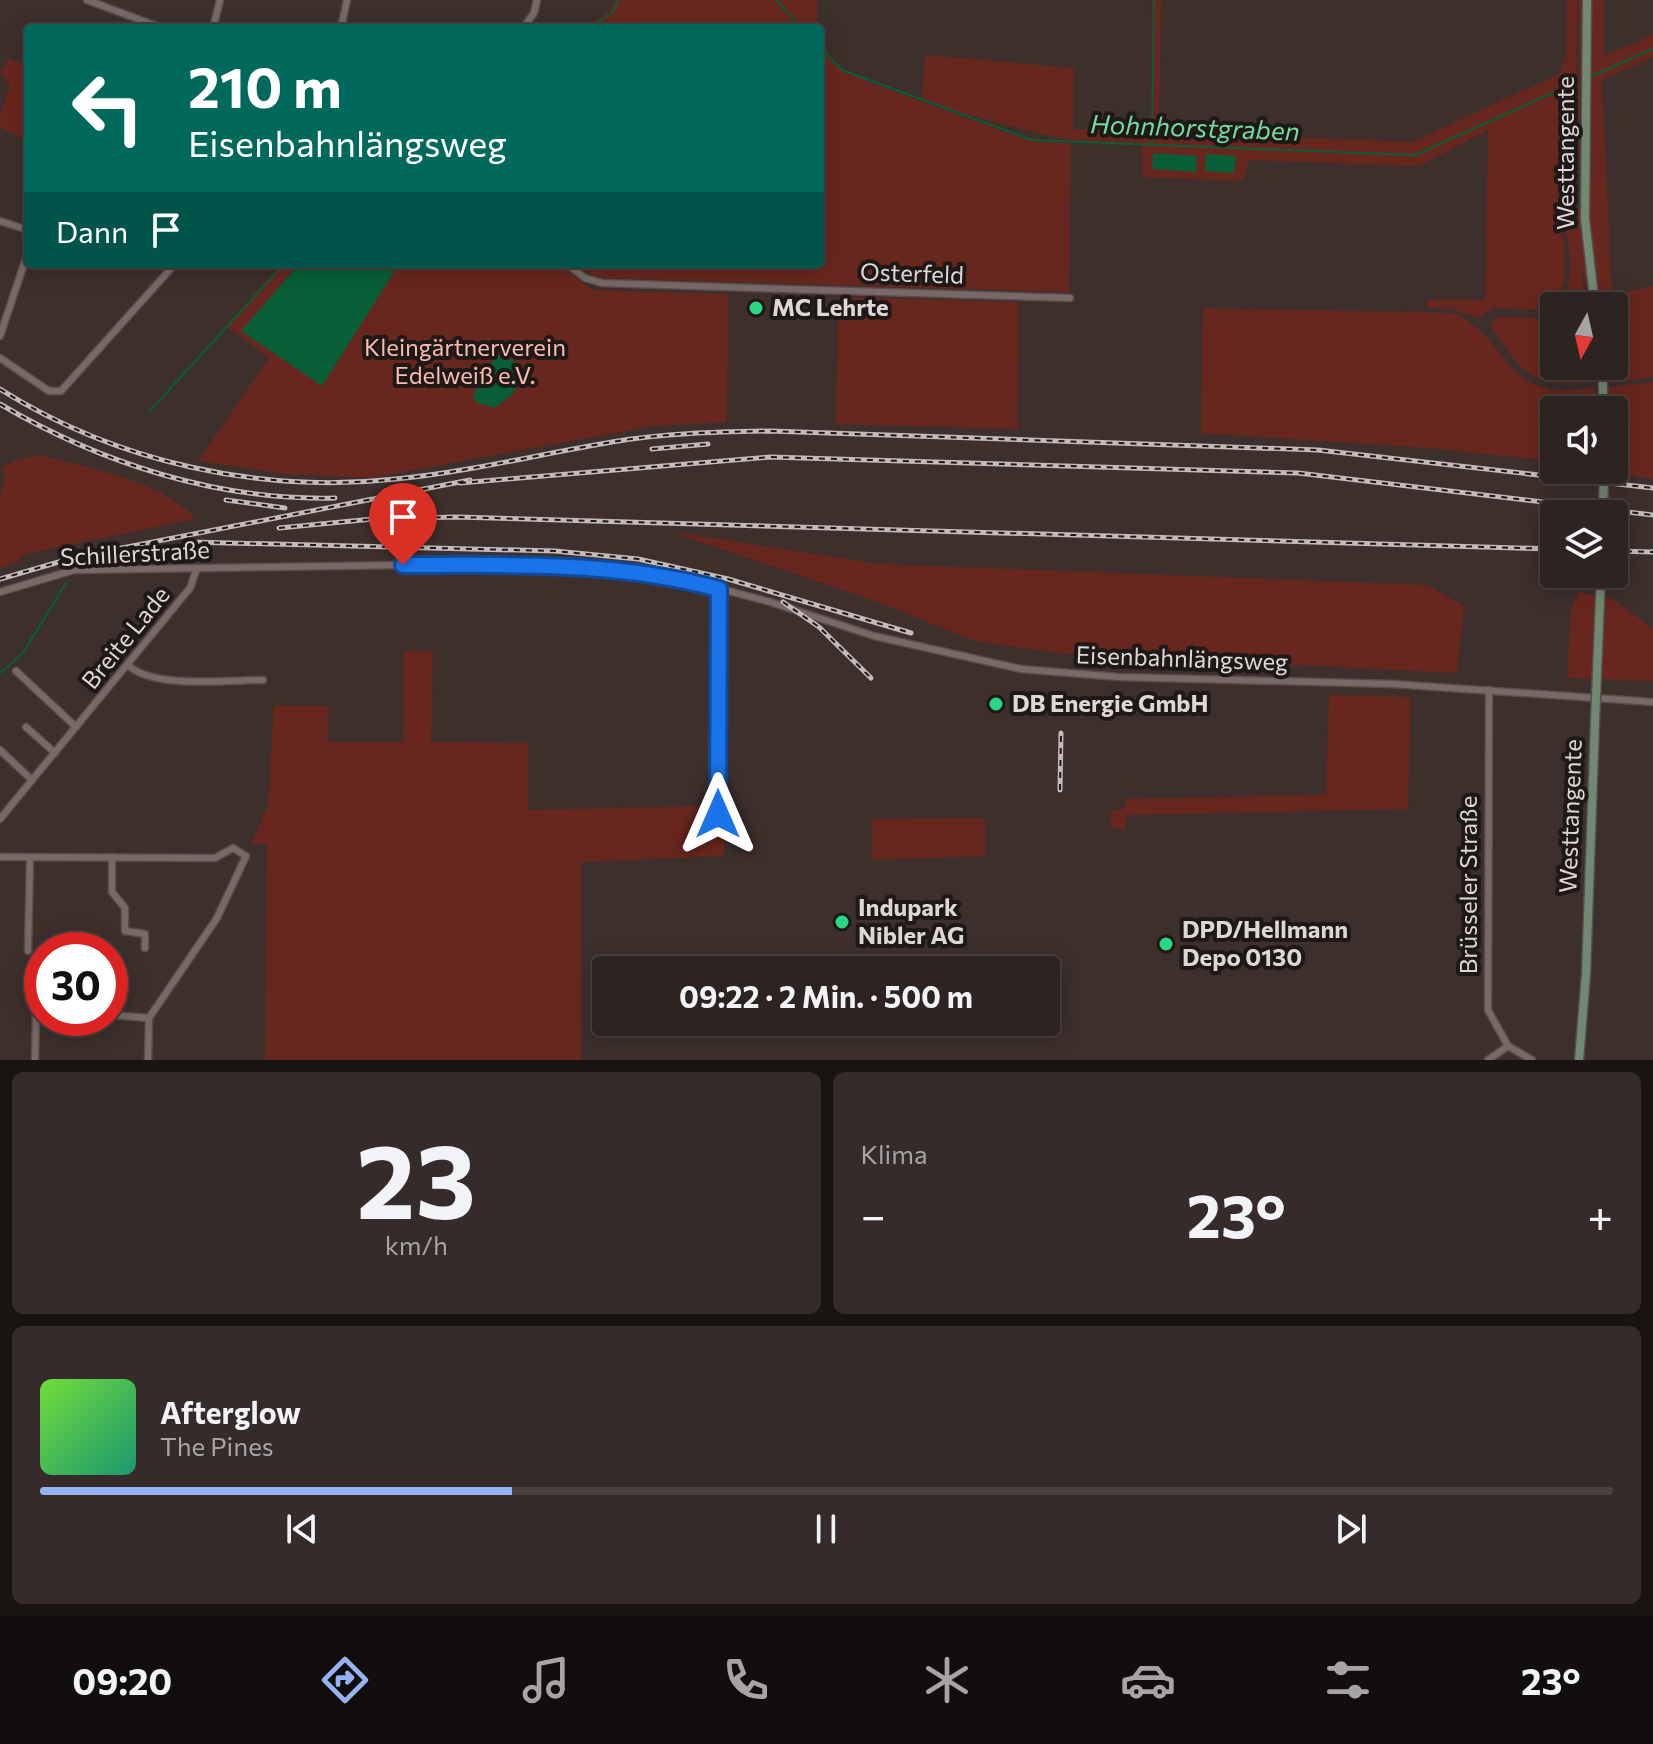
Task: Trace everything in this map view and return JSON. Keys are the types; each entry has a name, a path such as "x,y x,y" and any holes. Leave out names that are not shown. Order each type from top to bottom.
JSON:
{"main road":[{"name":"Westtangente","path":"1587,0 1585,219 1593,292"},
{"name":"Westtangente","path":"1579,1060 1586,974 1600,588"}],"street":[{"path":"87,0 152,24"},
{"path":"119,11 122,0"},
{"path":"214,24 220,0"},
{"path":"342,24 347,0"},
{"path":"526,24 534,13 537,0"},
{"path":"0,221 24,229"},
{"path":"0,336 24,264"},
{"path":"0,358 49,391 61,391 171,268"},
{"name":"Osterfeld","path":"572,268 585,278 602,283 1070,298"},
{"name":"Schillerstraße","path":"0,592 74,570 274,567"},
{"name":"Eisenbahnlängsweg","path":"274,567 585,567 665,574 874,636 1021,669 1119,677 1298,680 1653,702"},
{"name":"Breite Lade","path":"0,819 190,588 197,568"},
{"path":"718,814 719,589"},
{"path":"128,665 135,672 157,679 263,680"},
{"path":"16,671 76,727"},
{"name":"Brüsseler Straße","path":"1489,690 1486,995 1494,1026 1508,1046"},
{"path":"26,727 55,753"},
{"path":"0,750 32,780"},
{"path":"0,857 215,858 233,848 246,856 217,918 149,1018 148,1060"},
{"path":"112,857 112,892 125,908 125,931 145,934 145,948"},
{"path":"28,932 30,858"},
{"path":"128,1016 149,1018"},
{"path":"35,1060 36,1036"},
{"path":"1488,1060 1508,1046 1532,1060"}],"green space":[{"path":"615,0 817,0 817,24 591,24 610,11"},
{"path":"1152,0 1161,0 1159,132 1412,142 1559,74 1566,57 1567,0 1577,0 1576,192 1559,198 1556,204 1564,243 1564,280 1560,292 1540,292 1540,310 1495,308 1477,318 1453,309 1427,308 1427,300 1485,300 1488,130 1419,166 1249,160 1243,181 1143,177 1142,143 1069,141 956,112 922,98 925,55 1074,68 1073,129 1151,131"},
{"path":"1579,0 1582,0 1578,191"},
{"path":"1590,0 1604,0 1604,56 1653,35 1653,58 1602,80 1612,292 1596,292 1589,230"},
{"path":"824,49 837,67 874,84 1031,141 1071,143 1069,292 596,278 582,268 824,268"},
{"path":"9,58 24,63 24,140 0,127 0,115 10,86 0,72"},
{"path":"1573,201 1578,231 1578,205 1581,211 1589,292 1581,263 1584,292 1566,292 1570,272 1562,209 1564,204"},
{"name":"Kleingärtnerverein Edelweiß e.V.","path":"278,268 563,268 592,290 728,294 727,422 653,426 370,478 286,474 198,461 269,358 226,326"},
{"path":"1653,286 1653,377 1610,383 1610,380 1628,380 1626,292"},
{"path":"838,297 1019,302 1018,429 836,424"},
{"path":"1203,308 1452,313 1479,330 1530,383 1555,390 1594,388 1594,396 1540,396 1540,460 1429,448 1201,433"},
{"path":"1497,317 1540,318 1540,379 1515,360 1490,325"},
{"path":"1542,380 1594,382 1560,383"},
{"path":"1653,382 1653,479 1628,476 1628,396 1609,396 1609,387"},
{"path":"40,455 145,485 182,506 195,519 24,554 18,562 0,568 0,497 5,479 2,467 19,459"},
{"path":"668,531 879,564 1427,585 1464,606 1457,673 1058,653 975,641 872,600"},
{"path":"1579,592 1613,599 1653,629 1653,681 1567,678 1571,609"},
{"path":"404,651 433,651 431,742 528,743 528,810 711,806 726,814 724,856 581,862 581,1060 265,1060 267,844 251,844 268,805 274,706 329,706 328,742 403,742"},
{"path":"1329,695 1411,697 1408,809 1126,815 1126,830 1111,827 1111,810 1125,809 1125,799 1326,795"},
{"path":"985,818 985,856 873,860 871,819"}],"shaded area":[{"path":"1153,153 1197,156 1196,172 1152,169"},
{"path":"1206,154 1236,156 1234,173 1205,171"},
{"path":"296,268 396,268 322,386 241,331"},
{"path":"498,354 519,364 524,378 510,396 494,408 476,402 473,396 483,375 488,377 486,368"}],"waterway":[{"path":"596,24 613,12 618,0"},
{"name":"Hohnhorstgraben","path":"776,0 798,24"},
{"path":"1152,143 1154,0"},
{"name":"Hohnhorstgraben","path":"1594,75 1653,49"},
{"name":"Hohnhorstgraben","path":"824,51 842,70 1032,140 1415,155 1575,83"},
{"path":"149,412 280,268"},
{"path":"0,673 23,653 66,583"}],"railway":[{"path":"0,389 92,436 140,454 190,467 293,482 396,479 632,439 770,431 1318,450 1653,488"},
{"path":"0,404 78,444 161,474 247,493 335,498"},
{"path":"652,449 708,444"},
{"path":"460,483 770,457 1298,473 1653,515"},
{"path":"0,579 76,557 470,480"},
{"path":"226,500 285,508"},
{"path":"279,528 373,519 456,517 1540,549"},
{"path":"190,542 555,551 638,559 728,579 911,633"},
{"path":"1628,551 1653,552"},
{"path":"783,602 819,627 871,678"},
{"path":"1060,790 1061,733"}],"place":[{"name":"MC Lehrte","path":"756,308"},
{"name":"DB Energie GmbH","path":"996,704"},
{"name":"Indupark Nibler AG","path":"842,922"},
{"name":"DPD/Hellmann Depo 0130","path":"1166,944"}],"route":[{"path":"403,565 532,565 640,571 665,574 719,589 718,814"}]}
